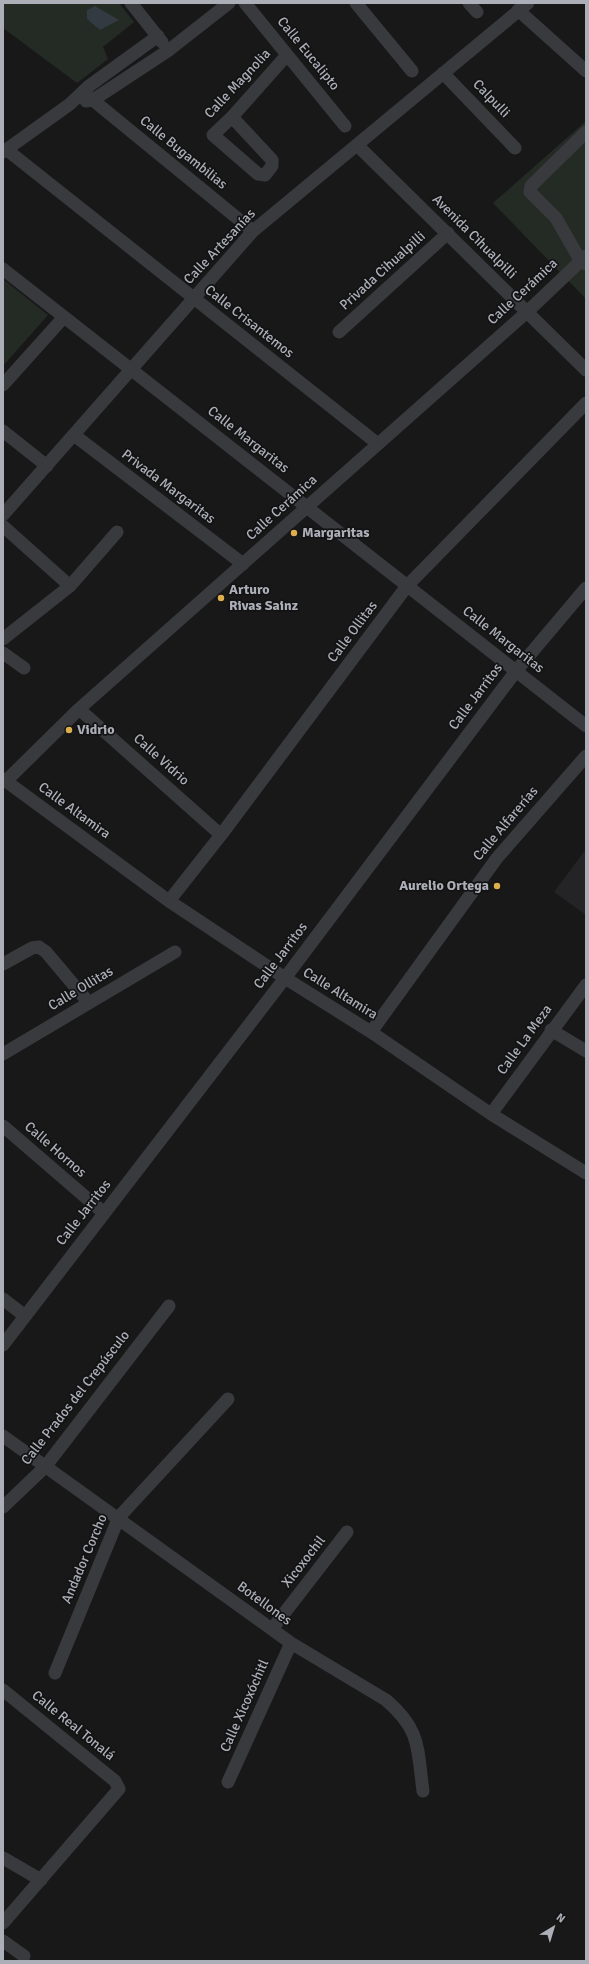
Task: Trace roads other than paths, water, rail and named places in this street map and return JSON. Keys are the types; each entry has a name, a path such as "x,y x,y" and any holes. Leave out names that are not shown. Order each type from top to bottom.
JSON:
{"street":[{"path":"131,3 168,50"},
{"path":"5,151 70,104 88,96 168,50 229,3"},
{"name":"Calle Eucalipto","path":"245,3 345,126"},
{"path":"356,3 412,71"},
{"path":"523,7 586,71"},
{"name":"Calle Artesanías","path":"3,515 254,231 523,7"},
{"path":"88,96 158,36"},
{"name":"Calle Magnolia","path":"232,117 269,154 272,160 272,166 269,172 265,175 258,174 213,135 232,117 287,55"},
{"name":"Calpulli","path":"443,73 515,148"},
{"name":"Calle Bugambilias","path":"88,96 254,231"},
{"path":"584,260 556,218 530,192 531,186 586,132"},
{"name":"Avenida Cihualpilli","path":"358,144 586,370"},
{"name":"Calle Crisantemos","path":"5,151 378,444"},
{"name":"Privada Cihualpilli","path":"339,332 448,233"},
{"name":"Calle Cerámica","path":"5,780 79,709 584,260"},
{"name":"Calle Margaritas","path":"3,269 586,726"},
{"path":"3,385 64,317"},
{"name":"Calle Ollitas","path":"169,901 221,835 408,586 586,403"},
{"path":"3,431 47,466"},
{"name":"Privada Margaritas","path":"74,435 243,564"},
{"path":"3,526 70,586"},
{"path":"3,639 70,586 117,532"},
{"name":"Calle Jarritos","path":"3,1345 285,978 516,671 586,588"},
{"path":"3,653 24,668"},
{"name":"Calle Vidrio","path":"79,709 221,835"},
{"name":"Calle Alfarerías","path":"371,1032 497,858 586,756"},
{"name":"Calle Altamira","path":"5,780 169,901 285,978 371,1032 491,1114 586,1173"},
{"path":"3,964 32,948 39,947 46,952 88,1003"},
{"name":"Calle Ollitas","path":"3,1054 175,952"},
{"name":"Calle La Meza","path":"491,1114 551,1030 586,985"},
{"path":"551,1030 586,1050"},
{"name":"Calle Hornos","path":"3,1126 104,1213"},
{"path":"3,1299 25,1316"},
{"name":"Calle Prados del Crepúsculo","path":"3,1507 45,1467 169,1306"},
{"name":"Andador Corcho","path":"55,1673 119,1518 228,1399"},
{"name":"Botellones","path":"3,1436 119,1518 272,1630 386,1700 398,1710 413,1730 416,1740 423,1790"},
{"name":"Xicoxochil","path":"272,1630 347,1532"},
{"name":"Calle Xicoxóchitl","path":"228,1782 291,1643"},
{"name":"Calle Real Tonalá","path":"3,1690 115,1781 119,1789 41,1880"},
{"path":"3,1858 41,1880 3,1924"},
{"path":"3,1941 24,1956"}],"place":[{"name":"Margaritas","path":"294,533"},
{"name":"Arturo Rivas Sainz","path":"221,598"},
{"name":"Vidrio","path":"69,730"},
{"name":"Aurelio Ortega","path":"497,886"}]}
